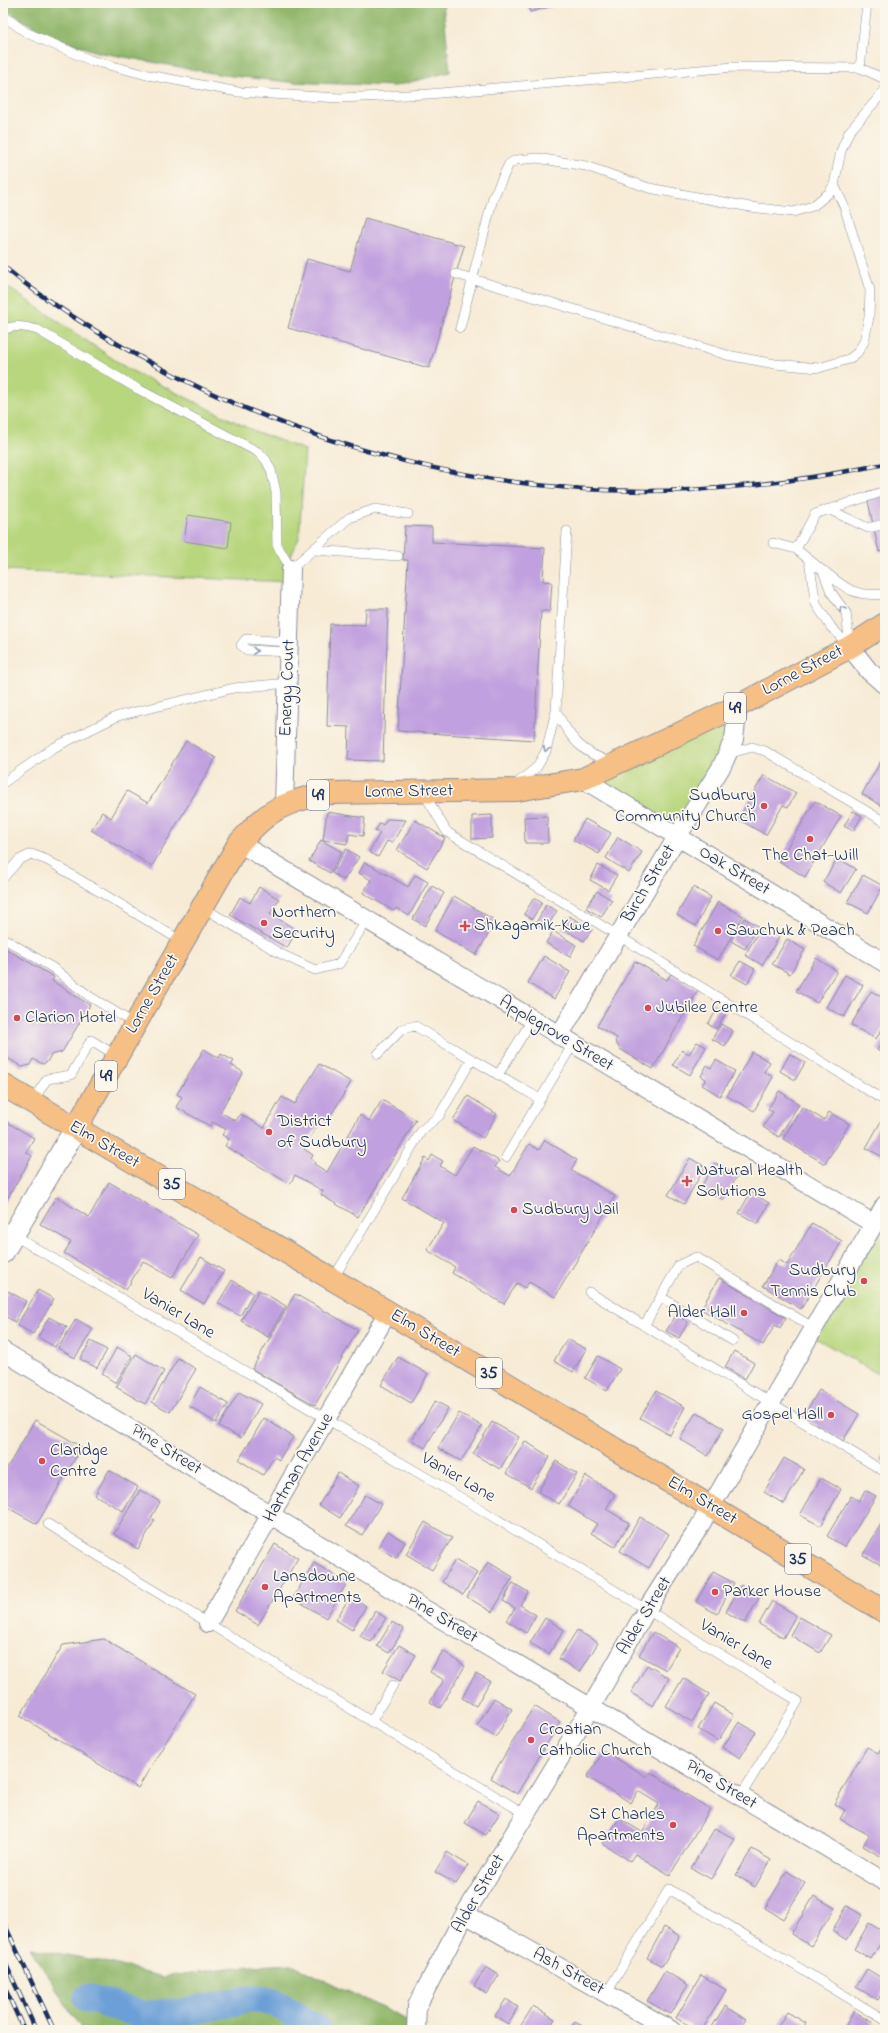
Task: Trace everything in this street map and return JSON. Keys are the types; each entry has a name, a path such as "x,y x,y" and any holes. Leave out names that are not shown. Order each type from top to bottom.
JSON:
{"main road":[{"name":"Lorne Street","path":"76,1128 239,843 264,818 284,806 306,797 330,793 506,790 582,779 738,706 850,647 885,624"},
{"name":"Elm Street","path":"3,1085 333,1279 885,1612"}],"street":[{"name":"Energy Court","path":"284,806 291,569"},
{"path":"850,647 869,671 885,685"},
{"name":"Birch Street","path":"566,1040 619,936 728,754 734,739 738,706"},
{"name":"Oak Street","path":"582,779 885,963"},
{"name":"Applegrove Street","path":"239,843 874,1224"},
{"path":"6,1238 76,1128"},
{"name":"Alder Street","path":"416,2030 417,2006 465,1914 592,1707 647,1609 698,1529 885,1205"},
{"name":"Hartman Avenue","path":"208,1623 272,1515 388,1312"},
{"name":"Pine Street","path":"3,1350 434,1614 885,1882"},
{"name":"Ash Street","path":"465,1914 671,2030"}],"lane":[{"path":"860,68 867,3"},
{"path":"3,16 27,33 90,60 143,74 238,92 340,98 436,93 733,67 860,68 885,79"},
{"path":"460,328 493,198 505,170 516,160 537,158 586,166 649,188 750,207 793,212 812,206 829,193 834,185 841,151 849,132 885,90"},
{"path":"456,274 727,355 775,364 819,368 849,359 858,353 864,342 869,317 870,290 844,206 834,185"},
{"path":"3,330 11,326 23,326 38,330 138,389 258,452 266,460 272,470 276,492 276,545 291,569 349,518 375,509 408,514"},
{"path":"796,549 815,514 885,491"},
{"path":"828,509 868,528 885,524"},
{"path":"506,790 522,780 537,767 546,751 556,711 567,531"},
{"path":"773,543 796,549 849,591 871,595 885,594"},
{"path":"314,550 398,556"},
{"path":"809,560 816,604 831,627 850,647"},
{"path":"823,571 831,592 846,613 850,647"},
{"path":"3,782 53,748 118,716 234,688 288,683"},
{"path":"556,711 574,741 602,759 617,763"},
{"path":"728,754 752,746 765,751 885,822"},
{"path":"423,791 447,832 885,1100"},
{"path":"3,878 19,860 31,854 47,860 183,942"},
{"path":"202,907 281,954 315,970 339,964 367,920"},
{"path":"3,938 53,968 89,996 135,1024"},
{"path":"498,1075 532,1020"},
{"path":"378,1054 402,1029 415,1026 540,1099"},
{"path":"32,1102 47,1079 71,1075 91,1040 117,1056"},
{"path":"506,1157 540,1099 566,1040"},
{"path":"333,1279 422,1130 439,1116 472,1060"},
{"name":"Vanier Lane","path":"6,1238 326,1420 647,1609 798,1701 740,1796"},
{"path":"644,1326 679,1265 696,1257 814,1328"},
{"path":"589,1292 885,1472"},
{"path":"661,1297 733,1341"},
{"path":"48,1524 208,1623 527,1815"},
{"path":"371,1722 393,1685"},
{"path":"606,1994 669,1889 885,2020"}],"green space":[{"path":"3,3 443,3 450,72 395,86 289,82 223,75 97,52 46,34 3,8"},
{"path":"3,284 128,369 252,430 305,450 299,538 290,558 290,582 3,570"},
{"path":"737,705 733,738 676,838 583,781"},
{"name":"Sudbury Tennis Club","path":"885,1208 885,1378 812,1336"},
{"path":"30,1948 109,1963 162,1977 235,1967 292,1964 411,2022 412,2030 82,2030"}],"building":[{"path":"527,3 552,3 553,6 530,12"},
{"path":"365,218 464,246 429,368 288,328 307,259 350,271"},
{"path":"885,488 885,550 879,552 866,492"},
{"path":"188,515 231,522 228,548 184,541"},
{"path":"405,526 432,527 432,542 545,548 543,581 552,582 550,611 541,611 534,740 398,731 408,560 403,560"},
{"path":"366,609 388,609 383,761 348,760 349,727 327,726 330,624 365,625"},
{"path":"186,741 216,758 152,866 91,830 102,812 111,818 127,791 148,803"},
{"path":"885,754 885,808 862,794"},
{"name":"Sudbury Community Church","path":"764,775 796,793 788,807 783,805 766,835 738,819"},
{"name":"The Chat-Will","path":"815,801 841,816 805,877 779,861"},
{"path":"853,811 862,816 853,831 844,826"},
{"path":"327,812 365,818 363,836 349,834 347,844 323,840"},
{"path":"492,815 492,838 472,839 472,816"},
{"path":"547,816 548,843 525,843 524,817"},
{"path":"387,819 406,820 392,843 387,841 378,857 369,852 380,833 375,831 380,823 383,825"},
{"path":"585,819 611,833 599,854 573,840"},
{"path":"415,820 445,838 427,868 397,850"},
{"path":"618,837 642,852 629,873 606,858"},
{"path":"321,840 342,852 330,873 309,861"},
{"path":"346,849 359,857 344,880 332,873"},
{"path":"838,858 856,869 841,893 823,882"},
{"path":"365,862 408,887 415,875 428,882 409,916 396,908 394,911 363,893 371,880 359,873"},
{"path":"598,865 617,875 608,890 590,880"},
{"path":"863,875 883,886 868,913 847,902"},
{"path":"432,886 444,893 425,926 413,919"},
{"name":"Northern Security","path":"259,887 279,899 270,914 297,930 287,948 230,915 240,897 250,903"},
{"path":"693,887 711,897 696,926 677,915"},
{"path":"597,891 612,900 601,917 586,908"},
{"name":"Shkagamik-Kwe","path":"454,896 496,921 476,955 435,931"},
{"path":"534,898 542,903 532,919 524,914"},
{"name":"Sawchuk & Peach","path":"718,902 743,916 718,960 693,946"},
{"path":"546,905 557,911 546,929 536,923"},
{"path":"569,916 592,929 584,941 562,928"},
{"path":"744,918 758,926 745,949 731,941"},
{"path":"761,927 779,937 762,965 745,955"},
{"path":"553,931 576,945 570,957 546,943"},
{"path":"787,939 805,950 790,974 772,964"},
{"path":"3,947 54,977 52,981 90,1005 62,1052 51,1055 47,1062 43,1064 33,1059 30,1065 22,1067 3,1055"},
{"path":"544,956 570,972 554,999 528,983"},
{"path":"816,958 837,971 817,1003 796,991"},
{"name":"Jubilee Centre","path":"635,961 667,980 671,974 698,990 653,1069 620,1049 615,1041 617,1038 597,1026"},
{"path":"740,961 755,969 747,984 731,975"},
{"path":"845,975 863,985 844,1017 826,1007"},
{"path":"871,991 885,999 885,1024 876,1039 851,1025"},
{"path":"718,1008 726,1013 716,1029 708,1024"},
{"path":"721,1024 733,1031 725,1046 712,1039"},
{"path":"885,1036 885,1055 877,1050"},
{"path":"697,1042 706,1047 690,1075 673,1065 682,1050 689,1054"},
{"name":"District of Sudbury","path":"204,1049 219,1058 221,1054 234,1061 231,1065 243,1072 220,1112 236,1121 240,1114 264,1128 282,1097 295,1104 319,1064 351,1082 327,1122 321,1119 304,1149 313,1155 311,1159 315,1162 314,1164 327,1172 360,1115 369,1121 382,1100 416,1120 358,1217 321,1195 323,1191 295,1175 290,1184 225,1146 229,1139 222,1135 226,1129 212,1122 210,1126 176,1107 182,1097 177,1094"},
{"path":"752,1052 770,1062 764,1072 773,1077 754,1111 727,1096"},
{"path":"790,1054 805,1063 795,1080 780,1071"},
{"path":"716,1060 735,1071 720,1096 702,1085 706,1079 701,1076 707,1065 711,1068"},
{"path":"779,1091 799,1104 779,1137 763,1127 773,1112 768,1109"},
{"path":"468,1096 497,1114 483,1138 453,1120"},
{"path":"802,1107 824,1120 829,1112 849,1124 825,1164 783,1139"},
{"path":"885,1114 885,1158 866,1148"},
{"path":"3,1120 34,1138 26,1152 32,1156 3,1206"},
{"name":"Sudbury Jail","path":"545,1140 577,1160 571,1170 615,1196 555,1297 529,1282 525,1288 517,1283 504,1304 452,1273 455,1267 427,1250 444,1223 402,1198 425,1158 429,1161 432,1155 443,1161 440,1166 455,1175 473,1146 499,1161 495,1167 510,1176 529,1144 539,1150"},
{"name":"Natural Health Solutions","path":"690,1158 705,1167 684,1204 668,1195"},
{"path":"715,1163 737,1176 723,1200 701,1187"},
{"path":"109,1182 198,1235 172,1278 143,1261 126,1290 64,1253 71,1242 40,1224 56,1197 89,1217"},
{"path":"751,1192 769,1203 758,1224 739,1213"},
{"path":"812,1223 842,1241 801,1309 763,1286 778,1260 787,1265"},
{"path":"201,1257 224,1271 204,1304 181,1290"},
{"name":"Alder Hall","path":"719,1278 786,1318 780,1328 775,1325 763,1345 701,1309"},
{"path":"232,1280 253,1293 240,1316 218,1303"},
{"path":"38,1290 54,1299 33,1334 17,1325"},
{"path":"259,1290 286,1306 268,1337 241,1321"},
{"path":"8,1291 26,1301 15,1322 3,1315 3,1300"},
{"path":"295,1294 358,1330 315,1405 252,1369"},
{"path":"676,1315 688,1322 679,1338 666,1331"},
{"path":"49,1317 67,1327 55,1347 38,1337"},
{"path":"76,1319 93,1329 75,1358 58,1348"},
{"path":"567,1339 586,1349 573,1372 554,1361"},
{"path":"91,1341 107,1350 97,1368 80,1359"},
{"path":"117,1347 132,1356 116,1383 102,1374"},
{"path":"734,1351 754,1363 745,1379 725,1367"},
{"path":"136,1354 164,1371 145,1404 116,1387"},
{"path":"598,1356 620,1369 607,1391 585,1378"},
{"path":"398,1357 428,1374 411,1403 381,1385"},
{"path":"178,1358 196,1369 170,1412 152,1402"},
{"path":"200,1387 228,1404 216,1423 189,1406"},
{"name":"Gospel Hall","path":"819,1390 859,1414 843,1441 803,1417"},
{"path":"656,1391 685,1407 670,1435 640,1418"},
{"path":"239,1392 261,1404 241,1438 219,1426"},
{"path":"435,1401 448,1408 425,1448 412,1440"},
{"path":"696,1412 724,1428 708,1456 680,1439"},
{"path":"459,1413 482,1426 461,1461 438,1448"},
{"path":"264,1418 293,1437 279,1460 274,1457 263,1475 239,1460"},
{"name":"Claridge Centre","path":"35,1420 82,1447 37,1524 3,1505 3,1475"},
{"path":"492,1422 519,1437 500,1469 473,1454"},
{"path":"525,1441 550,1457 531,1488 506,1473"},
{"path":"885,1450 885,1462 880,1459"},
{"path":"784,1458 804,1469 784,1504 764,1492"},
{"path":"556,1461 577,1474 559,1504 538,1492"},
{"path":"109,1470 138,1487 123,1511 95,1495"},
{"path":"338,1473 359,1486 340,1518 319,1505"},
{"path":"586,1476 615,1494 606,1509 629,1523 615,1547 591,1533 597,1524 568,1506"},
{"path":"821,1478 841,1489 821,1526 800,1515"},
{"path":"140,1490 160,1502 151,1518 155,1520 138,1549 114,1534"},
{"path":"865,1490 876,1496 845,1547 827,1536 851,1496 859,1501"},
{"path":"365,1495 381,1504 362,1535 346,1526"},
{"path":"640,1517 669,1534 649,1568 620,1551"},
{"path":"885,1517 885,1567 863,1555"},
{"path":"425,1522 452,1538 432,1570 406,1554"},
{"path":"388,1531 405,1542 396,1558 378,1547"},
{"name":"Lansdowne Apartments","path":"275,1544 298,1558 258,1625 235,1611"},
{"path":"455,1560 477,1573 463,1595 442,1582"},
{"path":"488,1562 513,1577 492,1612 467,1597"},
{"path":"314,1563 347,1583 326,1618 293,1598"},
{"name":"Parker House","path":"713,1572 734,1583 717,1614 696,1602"},
{"path":"513,1583 528,1592 520,1605 536,1615 526,1633 507,1621 515,1608 503,1601"},
{"path":"741,1585 760,1596 745,1623 726,1612"},
{"path":"350,1596 366,1606 352,1630 336,1620"},
{"path":"772,1601 796,1615 783,1638 759,1624"},
{"path":"375,1611 386,1618 371,1642 360,1636"},
{"path":"800,1617 831,1635 820,1653 790,1635"},
{"path":"545,1618 564,1630 549,1654 530,1643"},
{"path":"392,1622 404,1629 389,1653 377,1646"},
{"path":"577,1630 598,1643 580,1672 559,1659"},
{"path":"653,1632 679,1648 666,1670 639,1655"},
{"path":"104,1639 195,1694 138,1788 20,1716 63,1645"},
{"path":"399,1645 416,1655 400,1681 383,1671"},
{"path":"443,1651 465,1666 440,1708 430,1702 444,1680 430,1672"},
{"path":"647,1665 669,1678 653,1706 631,1693"},
{"path":"476,1673 490,1681 476,1706 462,1698"},
{"path":"683,1678 709,1694 692,1722 666,1706"},
{"path":"494,1698 512,1709 496,1737 477,1726"},
{"path":"714,1703 734,1715 718,1741 698,1729"},
{"name":"Croatian Catholic Church","path":"534,1706 560,1722 517,1794 491,1778"},
{"path":"739,1722 756,1732 740,1758 723,1747"},
{"path":"867,1747 878,1753 882,1747 885,1749 885,1859 863,1846 869,1835 840,1819 845,1810 834,1804"},
{"name":"St Charles Apartments","path":"604,1751 647,1777 650,1772 710,1809 670,1875 635,1854 630,1861 603,1844 619,1818 642,1832 659,1804 638,1791 631,1803 587,1777"},
{"path":"478,1801 499,1814 486,1835 465,1823"},
{"path":"715,1828 735,1839 711,1879 691,1868"},
{"path":"752,1849 771,1860 755,1887 736,1875"},
{"path":"447,1852 468,1865 456,1884 435,1872"},
{"path":"787,1871 805,1883 783,1919 765,1908"},
{"path":"814,1896 835,1908 811,1946 791,1934"},
{"path":"847,1906 862,1915 847,1940 832,1931"},
{"path":"869,1923 885,1933 885,1936 871,1959 854,1949"},
{"path":"664,1927 680,1936 662,1966 647,1958"},
{"path":"486,1967 499,1975 487,1994 474,1986"},
{"path":"867,1969 885,1980 885,1988 878,2000 856,1987"},
{"path":"665,1971 688,1985 670,2014 647,2001"},
{"path":"701,1975 726,1990 702,2030 697,2030 676,2018"},
{"path":"506,1999 518,2007 508,2024 495,2016"},
{"path":"533,2006 555,2019 548,2030 525,2030 520,2027"},
{"path":"725,2006 746,2019 739,2030 710,2030"},
{"path":"854,2011 873,2023 869,2030 854,2030 846,2025"},
{"path":"787,2012 806,2023 802,2030 776,2030"},
{"path":"575,2022 589,2030 570,2030"}],"waterway":[{"path":"87,1998 143,2015 190,2011 250,1999 273,2001 318,2030"}],"railway":[{"path":"3,266 52,303 87,326 140,357 203,389 269,418 337,442 406,461 476,476 547,486 618,491 715,489 812,477 885,464"},
{"path":"3,1921 54,2030"},
{"path":"3,1958 36,2030"},
{"path":"3,1984 24,2030"}],"place":[{"name":"Sudbury Community Church","path":"764,806"},
{"name":"The Chat-Will","path":"810,839"},
{"name":"Northern Security","path":"264,923"},
{"name":"Shkagamik-Kwe","path":"465,926"},
{"name":"Sawchuk & Peach","path":"718,931"},
{"name":"Jubilee Centre","path":"648,1008"},
{"name":"Clarion Hotel","path":"17,1018"},
{"name":"District of Sudbury","path":"269,1132"},
{"name":"Natural Health Solutions","path":"687,1181"},
{"name":"Sudbury Jail","path":"514,1210"},
{"name":"Sudbury Tennis Club","path":"864,1281"},
{"name":"Alder Hall","path":"744,1313"},
{"name":"Gospel Hall","path":"831,1415"},
{"name":"Claridge Centre","path":"42,1461"},
{"name":"Lansdowne Apartments","path":"265,1587"},
{"name":"Parker House","path":"715,1592"},
{"name":"Croatian Catholic Church","path":"531,1740"},
{"name":"St Charles Apartments","path":"673,1825"}]}
